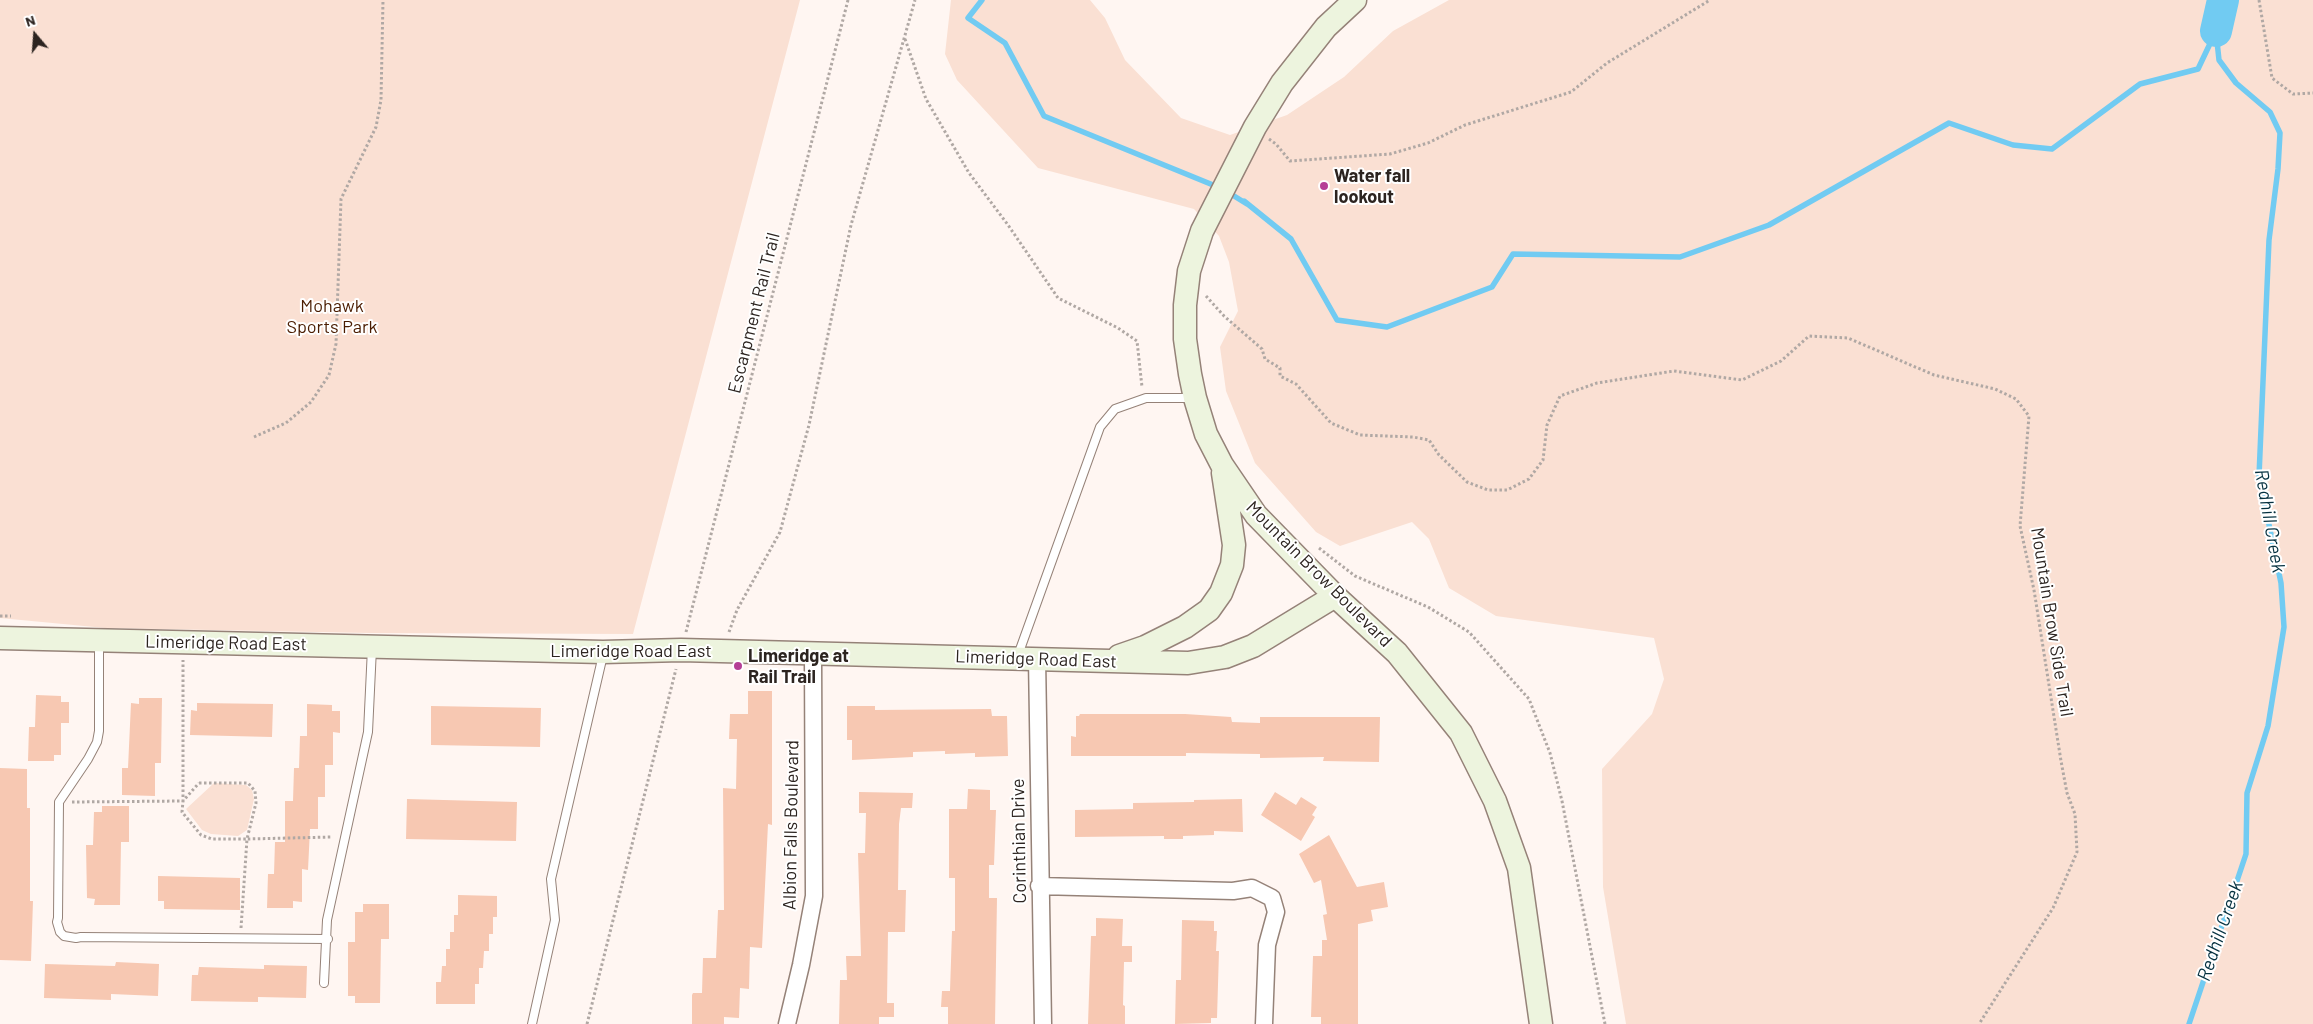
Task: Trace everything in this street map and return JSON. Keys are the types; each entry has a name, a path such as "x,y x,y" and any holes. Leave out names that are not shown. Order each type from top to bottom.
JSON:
{"main road":[{"name":"Mountain Brow Boulevard","path":"1354,0 1326,27 1282,83 1259,134 1202,231 1189,271 1185,325 1195,398 1206,434 1222,465 1256,515 1336,596 1397,653 1461,733 1495,801 1519,868 1541,1024"},
{"path":"1102,661 1145,647 1172,635 1209,610 1221,593 1229,575 1234,545 1222,465"},
{"name":"Limeridge Road East","path":"0,638 603,652 681,650 1188,663 1225,658 1253,646 1336,596"}],"street":[{"name":"Albion Falls Boulevard","path":"786,1024 801,965 814,896 812,654"},
{"name":"Corinthian Drive","path":"1027,658 1040,886 1043,1024"},
{"path":"1040,886 1233,891 1252,888 1272,898 1276,912 1267,945 1264,1024"}],"lane":[{"path":"1027,658 1100,427 1115,409 1146,398 1195,398"},
{"path":"100,640 99,731 97,742 59,802 57,922 60,932 64,936 76,938 328,939"},
{"path":"324,983 328,939 327,920 368,732 372,646"},
{"path":"532,1024 555,920 551,879 603,652"}],"path":[{"path":"254,437 286,423 311,402 328,375 336,344 341,199 376,127 381,100 383,0"},
{"name":"Escarpment Rail Trail","path":"686,633 848,0"},
{"path":"727,637 737,610 780,532 810,425 851,225 915,0"},
{"path":"1259,134 1266,136 1276,144 1290,161 1390,154 1428,143 1465,125 1571,92 1607,64 1710,0"},
{"path":"2259,0 2272,78 2293,94 2313,93"},
{"path":"905,38 926,99 969,173 1008,225 1058,298 1118,328 1137,341 1146,398"},
{"name":"Mountain Brow Side Trail","path":"1201,290 1224,316 1262,350 1266,359 1280,368 1280,376 1296,384 1331,423 1360,435 1413,437 1429,440 1439,455 1467,482 1488,490 1507,490 1529,479 1543,460 1547,425 1560,396 1596,384 1674,371 1742,380 1781,361 1809,336 1848,338 1934,375 1996,389 2016,399 2029,416 2020,526 2034,590 2062,769 2067,794 2075,814 2077,852 2053,908 1979,1024"},
{"path":"1314,545 1355,576 1428,607 1469,632 1529,699 1550,753 1562,801 1605,1024"},
{"path":"183,642 182,812 201,835 212,839 345,837"},
{"path":"587,1024 678,664"},
{"path":"59,802 182,801 200,783 248,783 255,790 257,797 248,839 241,939"}],"green space":[{"name":"Mohawk Sports Park","path":"0,0 800,0 633,634 370,633 105,628 0,618"},
{"path":"951,0 1090,0 1105,18 1125,60 1181,118 1230,135 1287,115 1344,77 1393,31 1449,0 2313,0 2313,1024 1626,1024 1603,887 1602,769 1652,714 1664,679 1654,638 1496,616 1449,588 1429,539 1412,522 1340,546 1316,532 1255,463 1226,391 1220,347 1238,311 1229,262 1219,236 1194,209 1038,168 957,80 945,54"},
{"path":"214,783 246,785 252,790 254,799 247,830 238,836 211,834 202,830 186,809"}],"building":[{"path":"748,691 772,691 772,825 768,824 762,948 750,947 749,989 740,988 739,1018 724,1017 724,1024 692,1024 692,995 693,993 702,993 703,958 716,958 718,910 724,910 723,788 736,789 737,739 729,739 730,714 748,714"},
{"path":"36,695 61,696 61,702 69,702 69,723 61,723 61,755 54,755 54,761 28,761 29,727 35,727"},
{"path":"139,698 162,698 161,763 155,763 155,796 122,795 122,768 128,768 131,703 139,704"},
{"path":"197,703 273,704 272,737 190,735 191,710 197,711"},
{"path":"307,704 332,705 332,711 340,711 340,733 333,732 333,765 325,765 325,797 318,797 318,829 310,829 308,870 302,869 302,902 293,901 293,908 267,908 268,874 274,874 275,842 285,842 285,801 293,801 294,768 299,768 300,736 307,736"},
{"path":"431,706 541,708 540,747 431,745"},
{"path":"847,706 875,706 875,710 991,709 992,716 1007,716 1008,756 975,757 975,753 945,754 945,751 913,752 913,757 852,760 852,740 847,740"},
{"path":"1080,714 1185,714 1231,717 1232,722 1260,723 1260,717 1380,717 1379,762 1323,761 1324,757 1260,758 1260,754 1186,753 1186,756 1071,756 1071,736 1076,737 1076,716"},
{"path":"0,768 27,769 27,808 30,808 30,901 33,901 31,961 0,960"},
{"path":"968,789 990,790 990,810 996,810 994,865 989,865 989,898 997,898 995,1024 948,1024 948,1007 941,1007 942,991 950,991 952,931 955,931 955,878 949,878 949,809 967,809"},
{"path":"859,792 913,793 912,808 901,808 899,824 898,890 906,890 905,932 888,932 887,1003 894,1003 894,1017 879,1017 879,1024 839,1024 840,980 847,980 846,956 861,956 858,853 865,853 866,813 859,813"},
{"path":"1275,792 1296,805 1301,797 1317,807 1312,815 1315,817 1301,841 1261,815"},
{"path":"407,799 517,802 516,841 406,839"},
{"path":"1242,799 1243,832 1214,831 1214,835 1183,836 1183,839 1164,839 1164,836 1075,837 1075,810 1133,809 1133,803"},
{"path":"102,806 129,806 129,842 121,842 120,905 94,905 95,899 87,898 86,845 93,845 94,812 102,812"},
{"path":"1329,835 1357,887 1384,882 1388,907 1371,910 1373,921 1358,924 1358,1024 1321,1024 1321,1017 1311,1017 1313,956 1322,956 1322,940 1327,940 1323,915 1327,914 1321,880 1314,883 1299,854"},
{"path":"158,876 240,878 240,910 164,909 164,901 158,901"},
{"path":"458,895 497,896 497,917 493,917 493,934 489,934 489,951 484,951 483,968 479,968 479,984 475,984 475,1004 436,1004 436,982 441,982 442,966 446,966 446,949 450,949 450,932 454,932 454,915 458,915"},
{"path":"363,904 389,904 389,939 381,939 380,1003 355,1003 355,996 348,996 348,942 355,942 355,912 363,912"},
{"path":"1096,918 1123,919 1122,946 1132,946 1132,962 1124,962 1123,1005 1125,1006 1125,1024 1088,1024 1091,936 1096,936"},
{"path":"1182,920 1214,921 1214,931 1217,931 1216,951 1219,951 1217,1018 1211,1018 1211,1023 1175,1024 1176,980 1181,980"},
{"path":"116,962 159,964 158,996 111,994 111,1000 44,998 45,964 115,966"},
{"path":"264,965 307,966 306,998 258,997 258,1002 191,1001 192,975 198,975 199,967 264,969"}],"waterway":[{"path":"982,0 968,18 1005,43 1044,116 1218,187"},
{"name":"Redhill Creek","path":"2216,31 2223,0"},
{"path":"1226,191 1247,204 1244,201 1291,239 1337,320 1387,327 1492,287 1513,254 1680,257 1769,225 1949,123 2013,145 2052,149 2140,84 2198,69 2216,31"},
{"name":"Redhill Creek","path":"2189,1024 2246,854 2247,793 2268,726 2284,627 2281,583 2259,476 2269,240 2278,169 2280,133 2270,112 2236,83 2219,60 2216,32"}],"place":[{"name":"Water fall lookout","path":"1324,186"},
{"name":"Limeridge at Rail Trail","path":"738,666"}]}
